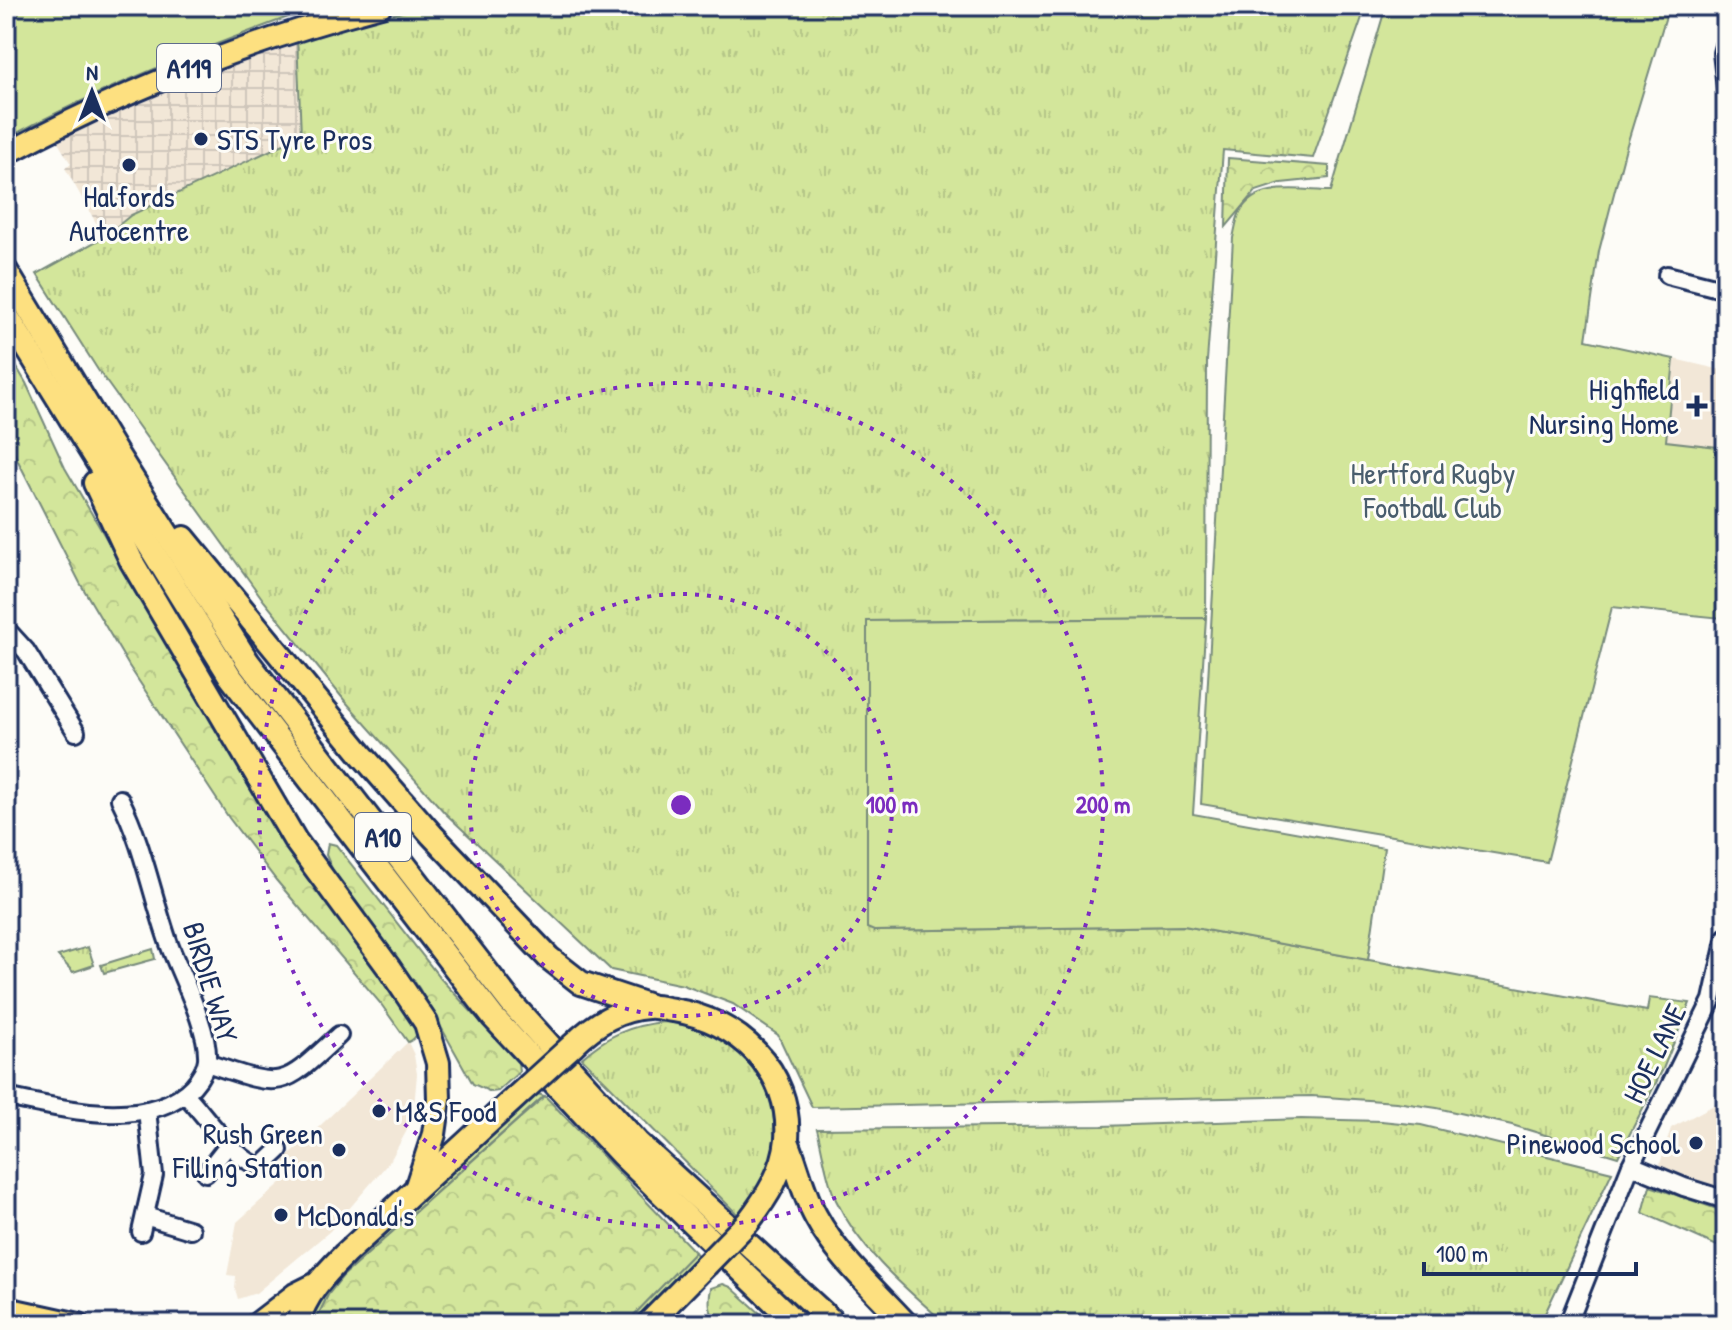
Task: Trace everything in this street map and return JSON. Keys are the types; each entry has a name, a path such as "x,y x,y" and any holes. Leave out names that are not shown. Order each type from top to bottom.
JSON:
{"highway":[{"name":"A10","path":"10,278 248,662 511,1003 637,1142 835,1324"},
{"name":"A10","path":"6,314 230,676 493,1017 621,1154 797,1324"},
{"path":"56,399 132,562 295,840 426,1023 438,1063 439,1099 434,1134 417,1186"},
{"path":"116,453 362,755 432,835 549,958 581,983 650,1006 702,1015 730,1029 753,1048 776,1083 786,1117 787,1141 814,1214 842,1255 906,1324"},
{"path":"297,1324 300,1312 317,1283 417,1186 573,1045 611,1016 650,1006"},
{"path":"648,1324 748,1222 772,1187 787,1141"}],"main road":[{"name":"A119","path":"6,154 153,82 269,38 381,6"},
{"path":"256,1324 295,1294 317,1283"},
{"path":"6,1308 79,1324"}],"street":[{"path":"1726,39 1722,53 1726,87"},
{"path":"1667,275 1726,290"},
{"path":"6,629 26,651 76,732"},
{"name":"BIRDIE WAY","path":"120,799 134,828 167,937 205,1037 207,1063 196,1083 185,1094"},
{"name":"HOE LANE","path":"1568,1324 1631,1165 1712,1000 1726,937"},
{"path":"207,1063 269,1081 284,1081 299,1073 339,1035"},
{"path":"6,1097 82,1112 131,1112 147,1110 185,1094 228,1145 255,1166 262,1166 279,1150"},
{"path":"147,1110 155,1162 143,1224 191,1230"},
{"path":"206,1173 228,1145"},
{"path":"1631,1165 1726,1200"}],"shaded area":[{"path":"297,37 301,136 131,215 104,237 65,168 71,164 57,141 132,101"},
{"name":"Highfield Nursing Home","path":"1674,359 1726,371 1726,448 1665,441"},
{"path":"408,1042 417,1074 414,1107 406,1132 390,1161 330,1231 256,1293 238,1299 236,1276 227,1275 237,1222 293,1172 283,1161"},
{"name":"Pinewood School","path":"1726,1096 1726,1194 1666,1173 1660,1164 1671,1128"}],"green space":[{"path":"6,6 328,6 299,13 150,71 6,139"},
{"path":"427,6 1366,6 1313,158 1223,150 1207,361 1206,618 867,621 874,931 1184,926 1647,1011 1649,998 1690,1003 1663,1069 1618,1157 1512,1125 1437,1108 1312,1096 812,1107 778,1035 733,1004 683,985 611,970 445,813 345,701 264,601 98,370 37,274 104,237 131,215 301,136 297,37"},
{"name":"Hertford Rugby Football Club","path":"1386,6 1669,6 1625,151 1599,251 1586,340 1674,359 1666,441 1726,448 1726,579 1722,618 1612,607 1547,862 1201,804 1236,225 1240,212 1257,195 1294,189 1331,191"},
{"path":"1228,158 1329,166 1329,178 1281,183 1256,191 1226,227"},
{"path":"6,349 26,383 65,468 178,661 417,1022 414,1039 408,1042 381,1004 276,880 229,818 129,666 80,583 14,453 6,429"},
{"path":"1206,618 1193,814 1384,848 1368,960 1184,926 874,931 867,928 867,621"},
{"path":"328,843 336,845 441,979 518,1062 519,1072 498,1091 491,1092 473,1084 419,988 333,871 326,855"},
{"path":"88,947 94,965 73,972 58,956"},
{"path":"153,949 155,959 104,973 101,965"},
{"path":"664,1022 700,1030 730,1045 752,1067 767,1093 774,1123 772,1154 760,1186 738,1215 582,1058 620,1033"},
{"path":"535,1093 544,1096 343,1276 328,1295 314,1324 305,1324 332,1278"},
{"path":"545,1096 695,1252 625,1324 314,1324 328,1295 343,1276"},
{"path":"1301,1119 1421,1125 1612,1172 1540,1324 946,1324 885,1268 846,1218 830,1183 817,1129 1102,1126"},
{"path":"1650,1186 1726,1212 1726,1250 1643,1213"},
{"path":"695,1252 699,1258 637,1324 625,1324"},
{"path":"723,1284 731,1287 772,1324 718,1324 711,1311 710,1293 711,1288"}],"place":[{"name":"STS Tyre Pros","path":"201,139"},
{"name":"Halfords Autocentre","path":"129,165"},
{"name":"Highfield Nursing Home","path":"1697,406"},
{"name":"M&S Food","path":"379,1111"},
{"name":"Pinewood School","path":"1696,1143"},
{"name":"Rush Green Filling Station","path":"339,1150"},
{"name":"McDonald's","path":"281,1215"}]}
